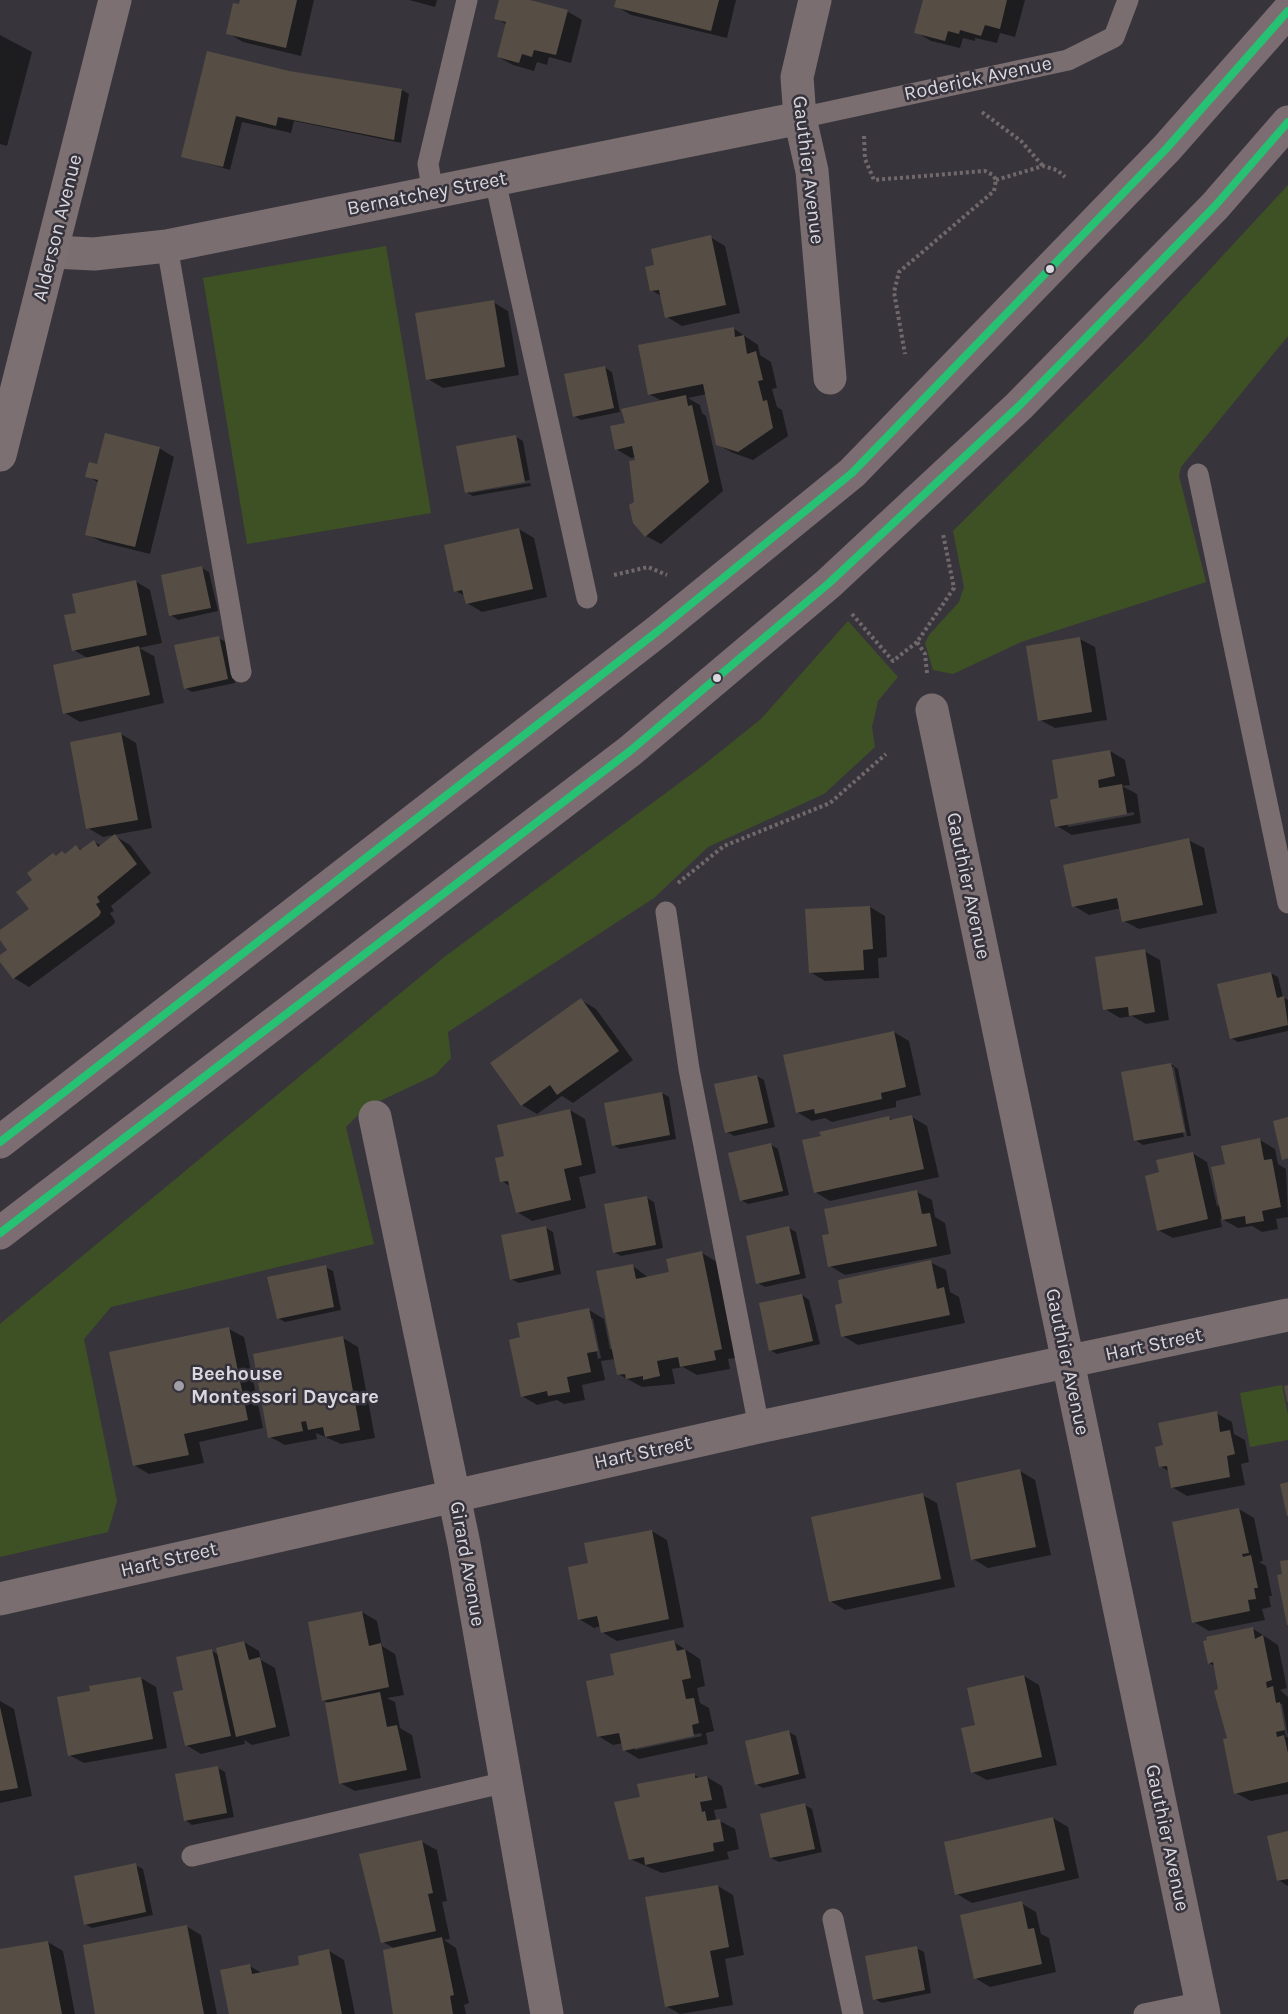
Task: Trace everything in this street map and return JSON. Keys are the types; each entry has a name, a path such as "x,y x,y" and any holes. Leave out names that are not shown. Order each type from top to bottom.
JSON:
{"main road":[{"path":"0,1142 658,631 852,473 1166,149 1288,11"},
{"path":"0,1233 630,751 828,584 1028,398 1215,206 1288,122"}],"street":[{"name":"Alderson Avenue","path":"0,455 115,0"},
{"name":"Gauthier Avenue","path":"815,0 797,77 800,118 812,171 830,378"},
{"name":"Bernatchey Street","path":"53,252 94,254 167,246 800,118"},
{"name":"Gauthier Avenue","path":"932,710 1203,2008"},
{"name":"Girard Avenue","path":"375,1117 455,1495 547,2014"},
{"name":"Hart Street","path":"0,1599 759,1427 1288,1315"}],"lane":[{"path":"433,193 428,164 467,0"},
{"name":"Roderick Avenue","path":"800,118 1068,60 1114,37 1128,0"},
{"path":"495,180 585,590"},
{"path":"167,246 241,672"},
{"path":"1198,474 1288,903"},
{"path":"666,912 689,1069 759,1427"},
{"path":"192,1856 506,1782"},
{"path":"832,1919 853,2014"},
{"path":"1144,2014 1203,2008"}],"path":[{"path":"863,129 865,159 874,180 984,171 993,175 996,180 994,191 899,272 894,292 905,354"},
{"path":"996,180 1043,166 1057,170 1065,177"},
{"path":"847,609 893,661 917,642 954,588 943,534"},
{"path":"585,590 648,567 673,578"},
{"path":"917,642 925,654 932,710"},
{"path":"666,912 672,889 724,846 830,803 886,754"}],"green space":[{"path":"1288,185 1288,336 1181,467 1179,476 1206,582 1021,642 953,674 933,670 925,643 929,635 959,602 964,587 953,531 1142,343"},
{"path":"386,246 431,513 247,544 203,278"},
{"path":"848,621 898,677 878,701 872,727 875,747 824,794 708,847 654,898 448,1032 451,1058 435,1075 365,1108 346,1127 374,1244 111,1307 84,1339 117,1501 108,1532 0,1557 0,1324 443,958 701,767 761,719"},
{"path":"1282,1385 1288,1415 1288,1440 1250,1447 1240,1393"}],"building":[{"path":"240,0 297,0 286,48 226,34 233,3 239,4"},
{"path":"499,0 530,0 568,10 556,55 534,50 532,57 522,54 519,63 497,57 506,22 494,19"},
{"path":"616,0 719,0 711,31 614,7"},
{"path":"923,0 1007,0 1000,29 985,25 981,36 960,30 959,34 948,31 945,41 914,33"},
{"path":"207,51 289,71 402,89 394,140 278,117 276,126 236,116 223,167 181,157"},
{"path":"711,235 726,305 665,318 659,290 650,291 645,267 654,265 651,249"},
{"path":"494,300 505,367 426,380 415,313"},
{"path":"734,327 735,337 744,335 747,354 756,351 763,380 758,381 763,401 767,400 773,428 738,452 716,445 703,384 648,395 638,345"},
{"path":"605,366 614,408 573,417 564,374"},
{"path":"686,395 688,406 692,405 709,482 645,537 633,523 629,505 634,502 629,461 635,460 632,446 615,450 610,426 625,423 621,409"},
{"path":"105,433 160,447 135,547 85,535 98,480 85,477 89,462 97,464"},
{"path":"516,435 525,482 465,493 456,446"},
{"path":"519,528 533,589 466,604 462,590 454,592 444,545"},
{"path":"202,566 211,608 169,616 161,575"},
{"path":"136,580 147,635 72,651 64,615 76,613 72,594"},
{"path":"219,636 228,679 184,689 174,645"},
{"path":"1080,637 1092,712 1038,721 1026,646"},
{"path":"139,646 150,695 63,714 53,665"},
{"path":"121,732 138,820 86,829 70,742"},
{"path":"1110,750 1115,776 1098,780 1099,788 1122,784 1127,814 1055,827 1050,800 1058,798 1052,760"},
{"path":"115,834 137,864 97,897 100,902 96,904 101,912 99,916 13,979 0,962 0,955 7,950 0,940 0,930 29,909 16,892 32,880 27,873 53,853 56,856 62,851 65,854 76,845 80,850 94,840 98,847"},
{"path":"1189,838 1203,905 1122,922 1117,898 1072,907 1063,865"},
{"path":"870,906 873,949 863,950 864,970 809,973 805,909"},
{"path":"1145,949 1155,1012 1129,1016 1128,1007 1103,1010 1095,957"},
{"path":"1271,972 1277,998 1284,996 1288,1025 1230,1039 1217,984"},
{"path":"581,998 619,1051 557,1095 550,1085 521,1106 490,1063"},
{"path":"894,1031 906,1087 881,1093 882,1099 815,1114 814,1109 796,1113 783,1055"},
{"path":"1171,1063 1185,1132 1134,1141 1121,1072"},
{"path":"757,1075 768,1123 725,1133 714,1084"},
{"path":"662,1092 670,1135 612,1146 604,1103"},
{"path":"570,1109 582,1165 564,1169 571,1200 516,1213 508,1181 500,1182 495,1158 504,1156 497,1125"},
{"path":"912,1115 924,1169 814,1193 802,1140 821,1136 819,1132 889,1116 890,1120"},
{"path":"1288,1117 1288,1158 1282,1160 1273,1121"},
{"path":"1260,1138 1264,1160 1272,1159 1281,1207 1262,1211 1264,1221 1246,1224 1245,1216 1222,1220 1211,1167 1225,1164 1221,1146"},
{"path":"771,1143 783,1191 740,1201 728,1153"},
{"path":"1193,1152 1208,1219 1157,1231 1145,1176 1159,1172 1156,1160"},
{"path":"917,1190 922,1214 930,1213 937,1246 828,1267 822,1235 829,1234 824,1209"},
{"path":"647,1196 656,1245 613,1253 604,1204"},
{"path":"546,1226 554,1270 510,1280 501,1235"},
{"path":"789,1226 800,1274 756,1284 746,1236"},
{"path":"702,1251 722,1349 714,1351 716,1360 680,1367 678,1357 657,1361 660,1376 643,1380 643,1376 626,1379 625,1374 617,1375 596,1271 633,1264 636,1279 669,1272 666,1259"},
{"path":"931,1260 937,1289 944,1287 950,1315 841,1337 835,1305 842,1303 838,1280"},
{"path":"326,1265 334,1307 277,1319 267,1277"},
{"path":"802,1294 813,1341 769,1351 759,1303"},
{"path":"589,1308 598,1351 587,1353 591,1372 567,1377 570,1392 548,1396 547,1391 521,1397 509,1340 520,1337 517,1323"},
{"name":"Beehouse Montessori Daycare","path":"229,1327 248,1420 184,1434 189,1455 133,1466 109,1352"},
{"path":"343,1336 360,1430 325,1437 323,1427 308,1430 306,1421 301,1422 303,1431 268,1438 253,1354"},
{"path":"1288,1385 1288,1402 1287,1402 1284,1386"},
{"path":"1217,1411 1220,1432 1230,1430 1235,1454 1227,1456 1230,1477 1171,1488 1167,1466 1159,1467 1155,1447 1163,1445 1158,1423"},
{"path":"1020,1469 1036,1547 971,1560 956,1483"},
{"path":"1288,1482 1288,1516 1287,1516 1280,1484"},
{"path":"923,1493 941,1579 829,1602 811,1517"},
{"path":"1239,1508 1249,1553 1242,1554 1243,1557 1251,1555 1258,1588 1254,1588 1256,1599 1248,1600 1250,1611 1192,1623 1172,1522"},
{"path":"652,1530 669,1619 601,1633 597,1616 578,1620 568,1567 588,1563 584,1543"},
{"path":"1288,1560 1287,1625 1277,1575 1282,1574 1280,1561"},
{"path":"362,1611 369,1646 381,1643 389,1687 322,1701 308,1622"},
{"path":"1253,1627 1255,1639 1263,1635 1272,1680 1266,1682 1267,1688 1273,1686 1276,1703 1280,1702 1285,1730 1276,1732 1277,1737 1284,1735 1288,1753 1288,1782 1234,1794 1223,1739 1227,1738 1214,1691 1218,1689 1213,1662 1208,1664 1203,1641 1207,1640 1206,1637"},
{"path":"674,1640 677,1651 685,1649 691,1678 682,1680 686,1699 694,1698 699,1723 692,1725 694,1736 623,1751 619,1733 597,1737 586,1681 614,1675 610,1654"},
{"path":"244,1641 249,1660 260,1657 276,1727 236,1737 216,1648"},
{"path":"212,1649 231,1736 185,1746 173,1692 183,1690 176,1657"},
{"path":"1024,1675 1042,1757 971,1773 961,1728 975,1725 967,1688"},
{"path":"141,1677 153,1739 68,1756 57,1697 90,1691 89,1686"},
{"path":"380,1692 387,1727 397,1725 407,1770 339,1784 325,1703"},
{"path":"0,1707 18,1788 0,1791"},
{"path":"789,1730 799,1774 755,1785 745,1741"},
{"path":"218,1766 227,1813 184,1821 175,1774"},
{"path":"695,1773 695,1778 707,1776 712,1800 700,1802 702,1812 705,1811 707,1821 720,1819 724,1841 713,1843 714,1851 645,1865 644,1857 629,1860 614,1802 640,1797 637,1784"},
{"path":"805,1803 815,1849 770,1858 760,1814"},
{"path":"1053,1817 1065,1870 955,1895 944,1842"},
{"path":"1288,1831 1288,1879 1277,1881 1267,1836"},
{"path":"422,1840 433,1893 428,1894 436,1931 381,1943 359,1854"},
{"path":"136,1863 146,1912 84,1925 74,1876"},
{"path":"718,1885 729,1947 710,1951 719,1997 665,2007 645,1897"},
{"path":"1022,1901 1028,1929 1034,1928 1042,1964 974,1979 960,1915"},
{"path":"187,1925 204,2014 95,2014 83,1945"},
{"path":"442,1937 454,1995 450,1996 453,2014 393,2014 383,1950"},
{"path":"48,1941 62,2014 0,2014 0,1949"},
{"path":"917,1946 925,1990 873,2000 865,1956"},
{"path":"329,1949 342,2014 229,2014 220,1970 250,1964 252,1974 299,1965 298,1956"}],"transit line":[{"path":"0,1142 658,631 852,473 1166,149 1288,11"},
{"path":"0,1233 630,751 828,584 1019,406 1215,206 1288,122"}],"place":[{"name":"Beehouse Montessori Daycare","path":"179,1386"}]}
